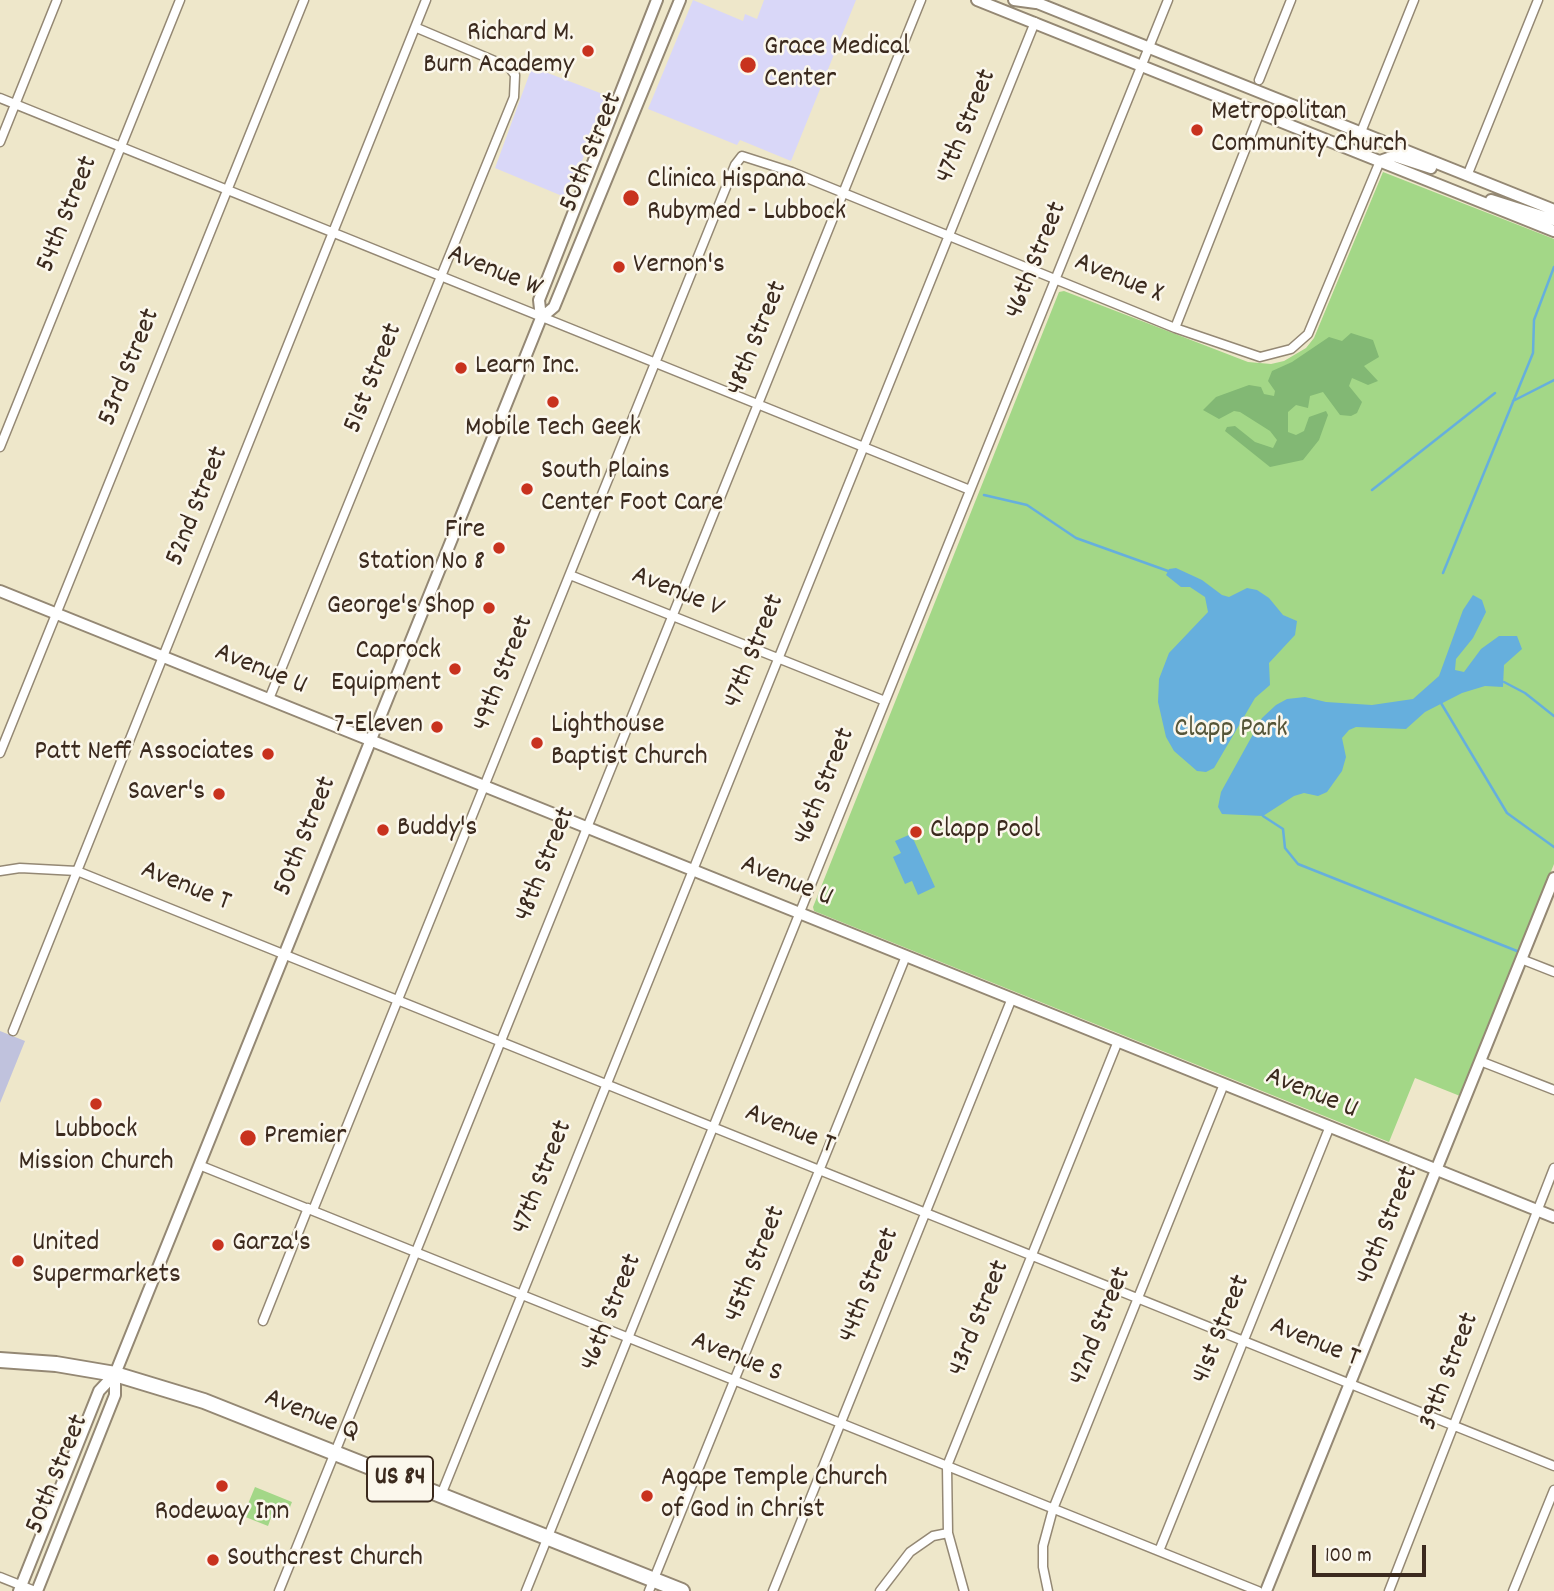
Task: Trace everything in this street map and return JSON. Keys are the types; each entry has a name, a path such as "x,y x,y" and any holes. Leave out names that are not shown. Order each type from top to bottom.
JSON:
{"highway":[{"name":"US 84","path":"0,1360 56,1364 115,1374"},
{"name":"Avenue Q","path":"115,1374 204,1401 547,1537 652,1585 682,1591"}],"main road":[{"name":"50th Street","path":"20,1588 99,1391 115,1374 541,317 539,300 657,0"},
{"name":"50th Street","path":"541,317 554,307 680,0"},
{"path":"977,0 1554,231"},
{"path":"1014,0 1043,2"},
{"path":"1030,0 1043,2 1554,210"},
{"path":"1380,161 1394,156 1447,174 1467,176"},
{"path":"1461,193 1506,203 1554,220"},
{"name":"Avenue U","path":"0,591 1554,1217"},
{"name":"40th Street","path":"1266,1591 1554,878"},
{"name":"50th Street","path":"36,1591 115,1395 115,1374"}],"street":[{"path":"0,142 57,0"},
{"name":"54th Street","path":"0,447 180,0"},
{"name":"53rd Street","path":"0,753 304,0"},
{"name":"52nd Street","path":"13,1031 426,0"},
{"name":"48th Street","path":"279,1591 920,0"},
{"name":"46th Street","path":"526,1591 1167,0"},
{"path":"1259,80 1291,0"},
{"path":"1361,132 1414,0"},
{"path":"1467,176 1538,0"},
{"name":"47th Street","path":"441,1495 1035,22"},
{"name":"51st Street","path":"269,699 514,97 515,75 509,67 417,28"},
{"name":"Avenue W","path":"0,98 970,489"},
{"path":"1175,328 1260,112"},
{"name":"Avenue X","path":"742,156 843,193 1175,328 1250,355 1269,356 1291,349 1308,334 1380,161"},
{"name":"49th Street","path":"263,1321 398,999 742,156"},
{"name":"Avenue V","path":"570,575 885,701"},
{"name":"Avenue T","path":"0,871 20,868 77,871 714,1125 1554,1466"},
{"name":"45th Street","path":"652,1585 906,956"},
{"path":"1521,959 1554,972"},
{"name":"44th Street","path":"773,1591 1012,998"},
{"name":"43rd Street","path":"964,1591 948,1533 947,1466 1118,1041"},
{"path":"1480,1061 1554,1090"},
{"name":"42nd Street","path":"1048,1591 1043,1567 1043,1546 1053,1509 1224,1084"},
{"name":"41st Street","path":"1159,1551 1330,1126"},
{"name":"Avenue S","path":"199,1165 1258,1591"},
{"name":"39th Street","path":"1389,1591 1554,1168"},
{"path":"1513,1591 1554,1490"},
{"path":"880,1591 910,1552 933,1536 948,1533"},
{"path":"0,1577 20,1588 36,1591"}],"shaded area":[{"name":"Grace Medical Center","path":"693,0 743,21 745,14 757,19 764,0 856,0 791,161 740,140 737,145 648,109"},
{"path":"532,67 608,96 567,198 495,168"},
{"path":"0,1031 25,1041 0,1103"}],"green space":[{"name":"Clapp Park","path":"1383,172 1554,239 1554,864 1460,1096 1415,1078 1389,1142 814,911 813,907 1059,292 1064,291 1248,362 1271,364 1284,361 1306,348 1314,338"},
{"path":"1351,333 1373,340 1379,357 1364,366 1378,381 1368,385 1352,378 1349,386 1362,402 1357,413 1351,416 1340,415 1323,392 1310,396 1308,408 1296,405 1288,412 1288,432 1296,435 1304,431 1309,417 1326,411 1328,415 1319,440 1303,460 1270,467 1225,431 1227,427 1235,426 1255,442 1273,448 1277,440 1270,431 1240,412 1234,411 1219,419 1203,410 1216,397 1249,385 1261,387 1264,394 1274,396 1275,391 1268,381 1272,371 1292,362 1329,337 1342,341"},
{"path":"255,1487 292,1502 288,1512 275,1507 268,1526 243,1516"}],"water":[{"path":"1176,568 1229,597 1247,588 1257,590 1269,598 1283,615 1297,621 1295,635 1269,663 1270,685 1255,698 1214,768 1206,772 1197,771 1174,751 1166,737 1158,702 1159,679 1169,653 1208,612 1205,597 1190,587 1181,587 1166,575 1169,569"},
{"path":"1473,595 1482,600 1486,612 1473,638 1456,659 1455,670 1464,672 1481,649 1499,636 1517,636 1522,649 1504,665 1503,687 1485,686 1462,693 1425,712 1406,729 1356,727 1349,730 1342,738 1346,757 1342,771 1327,792 1318,796 1304,793 1294,796 1263,816 1222,814 1218,807 1221,792 1262,718 1276,705 1287,699 1305,697 1326,702 1372,705 1413,699 1439,676 1463,610"},
{"path":"911,834 935,887 918,895 912,881 905,884 893,857 901,853 895,841"}],"waterway":[{"path":"1443,573 1533,353 1534,320 1554,267"},
{"path":"1513,401 1554,380"},
{"path":"1372,490 1495,393"},
{"path":"984,495 1027,505 1076,538 1168,571"},
{"path":"1504,682 1525,693 1554,716"},
{"path":"1441,703 1507,813 1554,847"},
{"path":"1263,816 1283,829 1285,848 1298,864 1517,951"}],"place":[{"name":"Richard M. Burn Academy","path":"588,51"},
{"name":"Grace Medical Center","path":"748,65"},
{"name":"Metropolitan Community Church","path":"1197,130"},
{"name":"Clinica Hispana Rubymed - Lubbock","path":"631,198"},
{"name":"Vernon's","path":"619,267"},
{"name":"Learn Inc.","path":"461,368"},
{"name":"Mobile Tech Geek","path":"553,402"},
{"name":"South Plains Center Foot Care","path":"527,489"},
{"name":"Fire Station No 8","path":"499,548"},
{"name":"George's Shop","path":"489,608"},
{"name":"Caprock Equipment","path":"455,669"},
{"name":"7-Eleven","path":"437,727"},
{"name":"Lighthouse Baptist Church","path":"537,743"},
{"name":"Patt Neff Associates","path":"268,754"},
{"name":"Saver's","path":"219,794"},
{"name":"Buddy's","path":"383,830"},
{"name":"Clapp Pool","path":"916,832"},
{"name":"Lubbock Mission Church","path":"96,1104"},
{"name":"Premier","path":"248,1138"},
{"name":"Garza's","path":"218,1245"},
{"name":"United Supermarkets","path":"18,1261"},
{"name":"Rodeway Inn","path":"222,1486"},
{"name":"Agape Temple Church of God in Christ","path":"647,1496"},
{"name":"Southcrest Church","path":"213,1560"}]}
